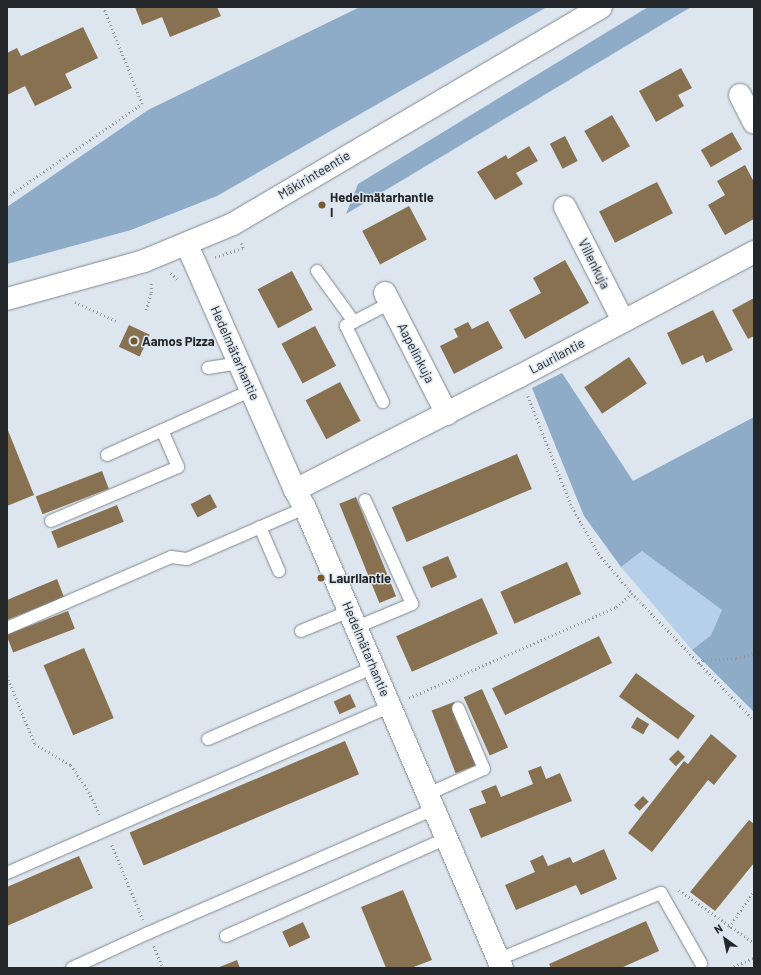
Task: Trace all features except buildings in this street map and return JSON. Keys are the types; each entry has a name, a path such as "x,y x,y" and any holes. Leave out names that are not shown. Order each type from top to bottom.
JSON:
{"street":[{"name":"Mäkirinteentie","path":"7,299 144,261 187,245 233,224 601,7"},
{"path":"740,95 754,122"},
{"name":"Villenkuja","path":"565,207 623,321"},
{"name":"Hedelmätarhantie","path":"187,245 391,706 500,964"},
{"name":"Laurilantie","path":"300,499 447,414 754,252"},
{"name":"Aapelinkuja","path":"388,298 447,414"}],"lane":[{"path":"317,271 354,322"},
{"path":"383,402 346,326 388,298"},
{"path":"208,368 239,363"},
{"path":"107,456 252,390"},
{"path":"51,521 178,467 162,430"},
{"path":"7,628 171,558 187,559 260,527 300,499"},
{"path":"301,631 353,620 412,604 365,500"},
{"path":"260,527 279,571"},
{"path":"208,739 374,667"},
{"path":"7,873 391,706"},
{"path":"72,968 431,802 484,769 458,708"},
{"path":"226,936 447,838"},
{"path":"500,964 661,893 701,963"}],"path":[{"path":"7,197 142,104 103,7"},
{"path":"69,299 116,321"},
{"path":"518,377 584,531 599,554 699,664 728,690 754,720"},
{"path":"391,706 616,607 632,592"},
{"path":"699,664 703,660 729,659 754,653"},
{"path":"677,888 729,927 754,943"},
{"path":"729,927 754,891"},
{"path":"730,968 754,958"}],"shaded area":[{"path":"360,7 547,7 217,196 131,230 7,264 7,207 148,110"},
{"path":"648,7 691,7 346,214 358,184"},
{"path":"562,373 633,481 754,417 754,712 692,650 711,635 722,610 642,551 621,567 584,516 532,388"},
{"path":"642,551 722,610 711,635 692,650 621,567"}],"place":[{"name":"Hedelmätarhantie I","path":"322,205"},
{"name":"Aamos Pizza","path":"134,341"},
{"name":"Laurilantie","path":"321,578"}]}
